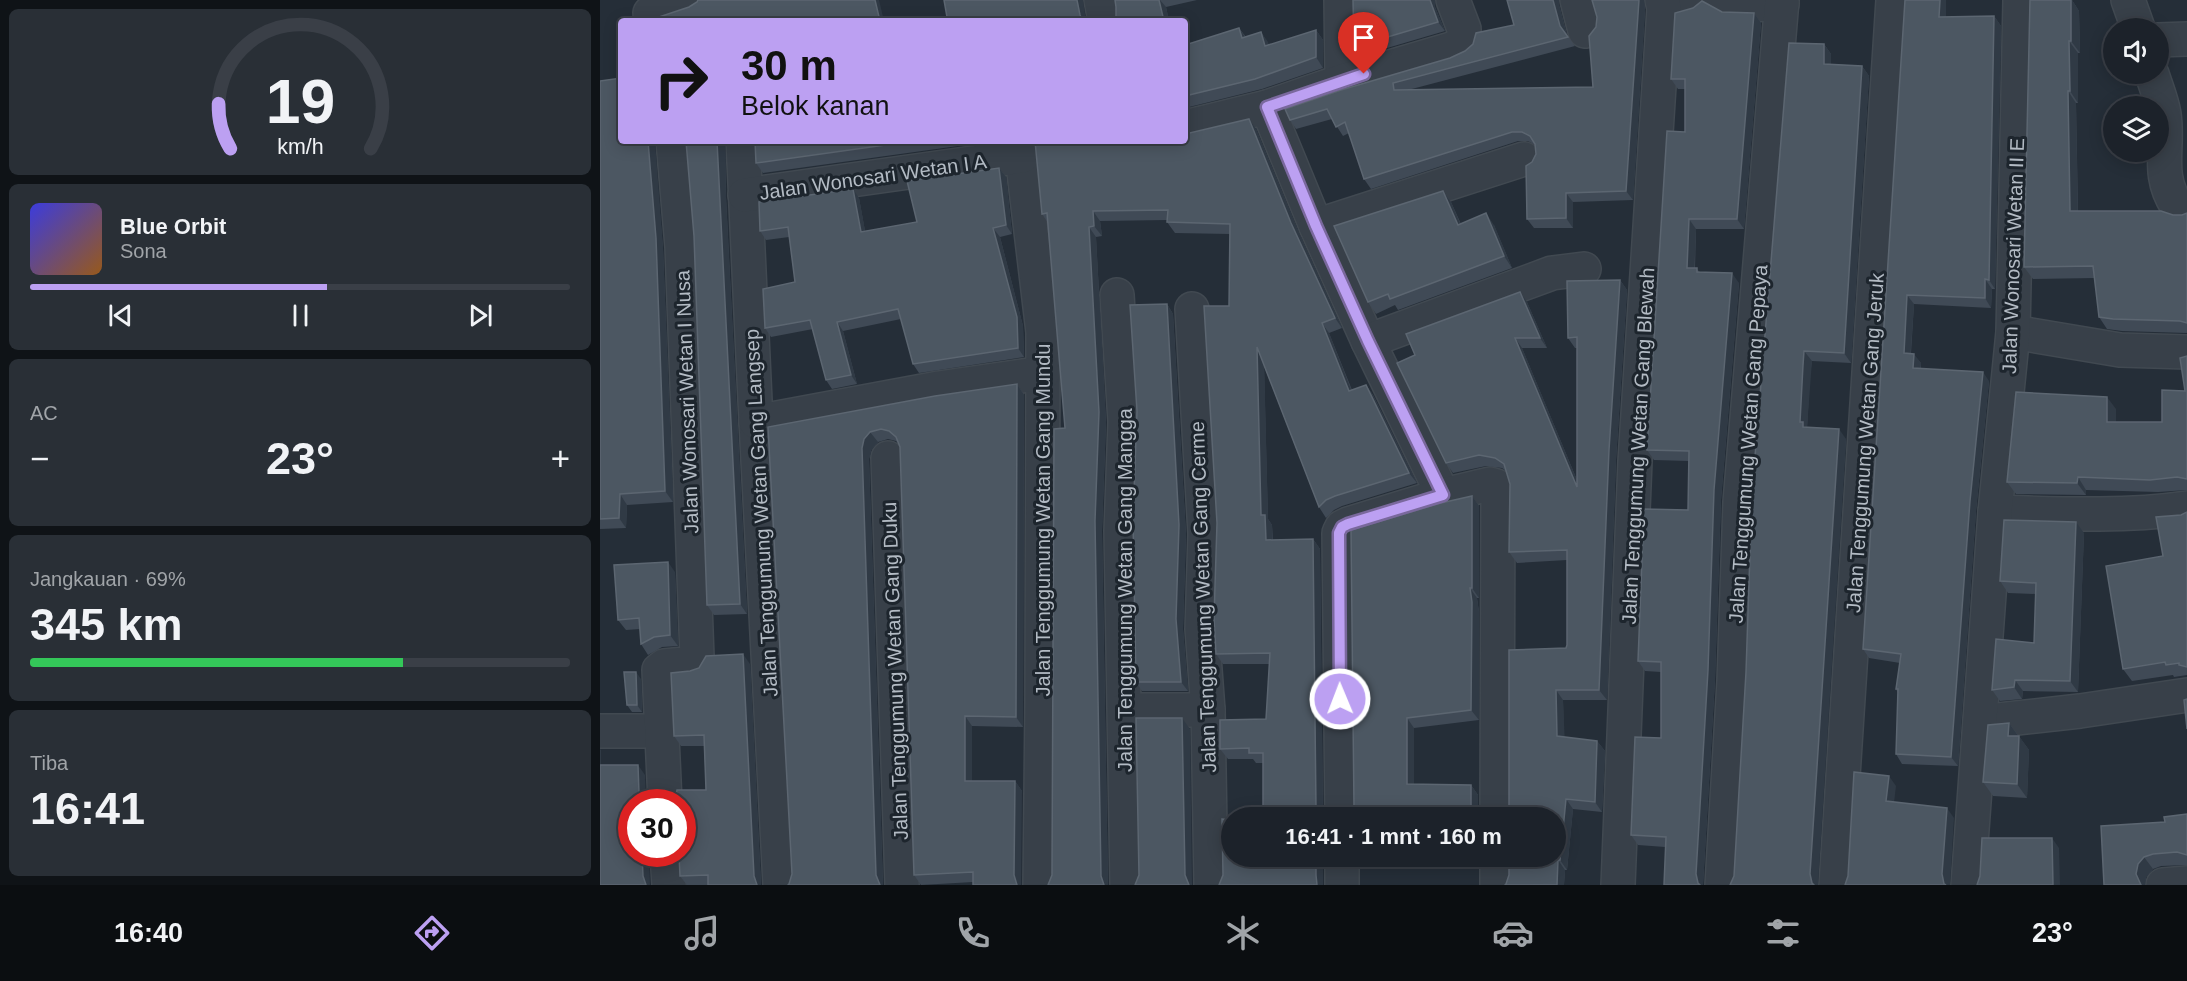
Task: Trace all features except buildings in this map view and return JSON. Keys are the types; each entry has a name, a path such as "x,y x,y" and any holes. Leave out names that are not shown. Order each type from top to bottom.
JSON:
{"street":[{"path":"649,11 690,0"},
{"path":"1101,0 1104,18"},
{"path":"1341,0 1342,81"},
{"path":"1188,126 1267,107 1464,43 1464,29 1454,0"},
{"path":"1577,0 1585,31"},
{"path":"1663,4 1695,0"},
{"path":"1724,0 1736,4 1782,2"},
{"name":"Jalan Tenggumung Wetan Gang Jeruk","path":"1836,885 1893,0"},
{"name":"Jalan Wonosari Wetan II E","path":"1968,885 1995,512 2013,332 2020,0"},
{"path":"2128,0 2134,18"},
{"name":"Jalan Tenggumung Wetan Gang Pepaya","path":"1722,885 1734,681 1740,502 1782,2"},
{"name":"Jalan Tenggumung Wetan Gang Blewah","path":"1618,885 1635,461 1663,4"},
{"path":"2169,40 2187,39"},
{"path":"2158,84 2175,115 2165,151 2163,172 2169,194 2177,206 2187,209"},
{"path":"1267,107 1316,226 1368,341 1443,495"},
{"name":"Jalan Wonosari Wetan I Nusa","path":"662,731 659,670 664,666 695,663 697,657 682,247 673,144"},
{"name":"Jalan Tenggumung Wetan Gang Langsep","path":"744,144 780,885"},
{"name":"Jalan Wonosari Wetan I A","path":"746,195 1022,148"},
{"name":"Jalan Tenggumung Wetan Gang Mundu","path":"1022,148 1043,332 1040,885"},
{"path":"1316,226 1524,159"},
{"path":"1368,341 1552,273 1584,269"},
{"name":"Jalan Tenggumung Wetan Gang Mangga","path":"1117,295 1125,422 1121,531 1127,885"},
{"name":"Jalan Tenggumung Wetan Gang Cerme","path":"1192,309 1205,534 1202,629 1208,710 1211,885"},
{"path":"2013,332 2120,350 2187,352"},
{"path":"756,422 939,387 1043,374"},
{"name":"Jalan Tenggumung Wetan Gang Duku","path":"888,458 902,885"},
{"path":"1342,807 1339,533 1342,527 1348,524 1443,495 1490,484 1497,486 1498,494 1497,807"},
{"path":"1995,512 2118,515 2148,514 2187,508"},
{"path":"1980,722 2080,711 2187,695"},
{"path":"1125,710 1208,710"},
{"path":"600,731 662,731 664,789"},
{"path":"668,867 669,885"},
{"path":"1342,867 1342,885"},
{"path":"1497,867 1497,885"},
{"path":"2163,885 2187,883"}],"route":[{"path":"1340,699 1339,533 1342,527 1443,495 1368,341 1316,226 1267,107 1364,74"}]}
